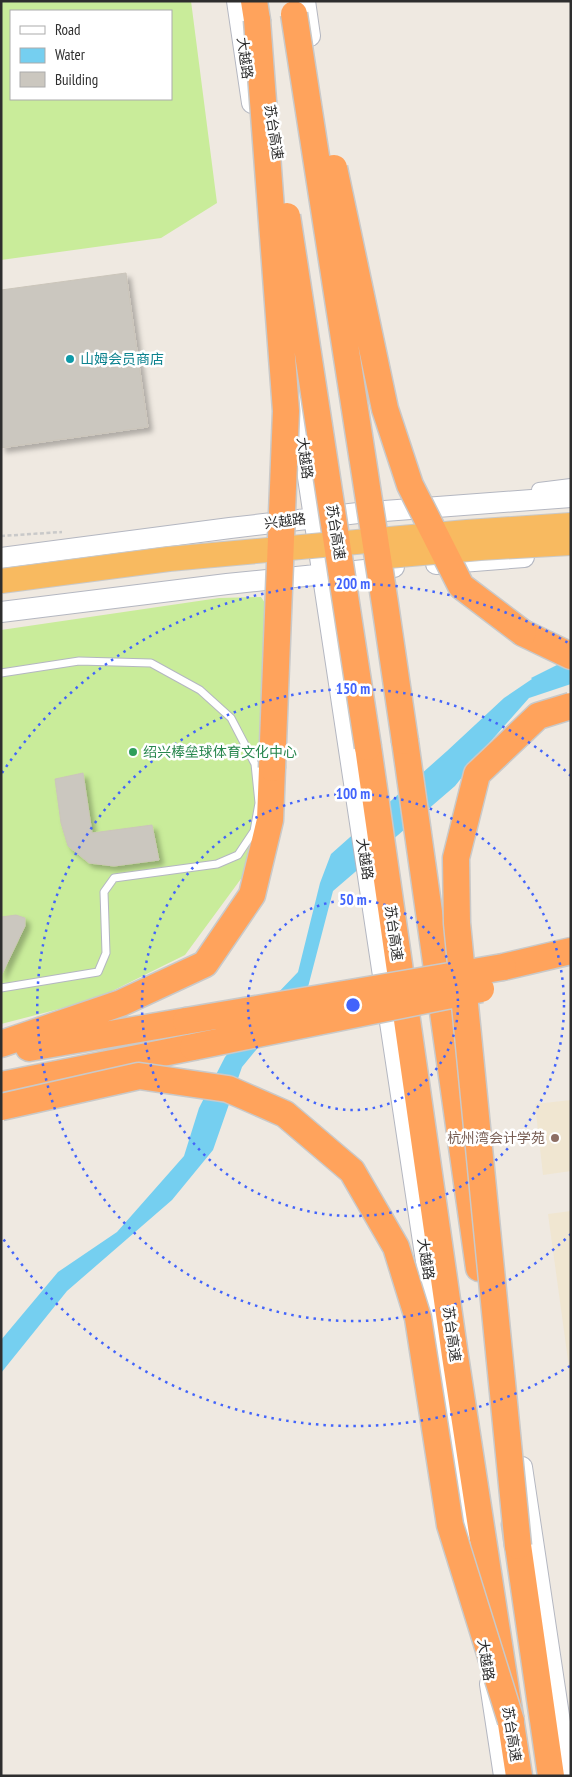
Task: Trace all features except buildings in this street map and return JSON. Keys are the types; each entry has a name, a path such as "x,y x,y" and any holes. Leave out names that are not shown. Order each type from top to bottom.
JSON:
{"highway":[{"path":"297,5 330,148 385,409 410,485 461,586 523,632 571,656"},
{"path":"297,5 387,613 551,1776"},
{"path":"1,1044 121,1003 205,964 252,894 270,820 286,411 256,10"},
{"name":"苏台高速","path":"256,10 348,610 452,1336 519,1776"},
{"path":"1,581 169,559 467,532 571,525"},
{"path":"1,596 171,574 480,548 571,543"},
{"path":"518,1546 457,924 456,858 477,774 538,716 571,706"},
{"path":"1,1052 503,967 571,951"},
{"path":"1,1085 508,983 571,968"},
{"path":"1,1107 139,1076 228,1088 285,1114 352,1171 396,1247 418,1318 450,1525 510,1721"}],"main road":[{"name":"大越路","path":"237,1 504,1776"},
{"path":"297,5 381,511 568,1776"},
{"name":"兴越路","path":"1,558 314,518 381,511 571,497"},
{"path":"1,612 389,567 571,553"}],"street":[{"path":"381,511 571,486"}],"lane":[{"path":"1,673 79,661 151,663 200,690 231,718 255,764 259,803 254,831 238,855 217,864 114,878 104,892 106,953 98,972 1,988"}],"shaded area":[{"name":"杭州湾会计学苑","path":"571,1100 571,1171 543,1175 535,1104"},
{"path":"571,1211 571,1382 548,1214"}],"green space":[{"path":"1,1 191,1 217,203 161,238 1,260"},
{"name":"绍兴棒垒球体育文化中心","path":"261,597 269,609 261,826 246,872 185,955 94,1000 1,1024 1,630 219,598"}],"water":[{"path":"571,658 571,684 529,698 490,742 455,786 333,891 308,987 242,1067 213,1150 172,1200 67,1291 1,1373 1,1340 58,1272 117,1232 184,1156 199,1108 225,1057 274,997 298,972 320,883 331,854 504,698 531,678"}],"place":[{"name":"山姆会员商店","path":"70,359"},
{"name":"绍兴棒垒球体育文化中心","path":"133,752"},
{"name":"杭州湾会计学苑","path":"555,1138"}]}
